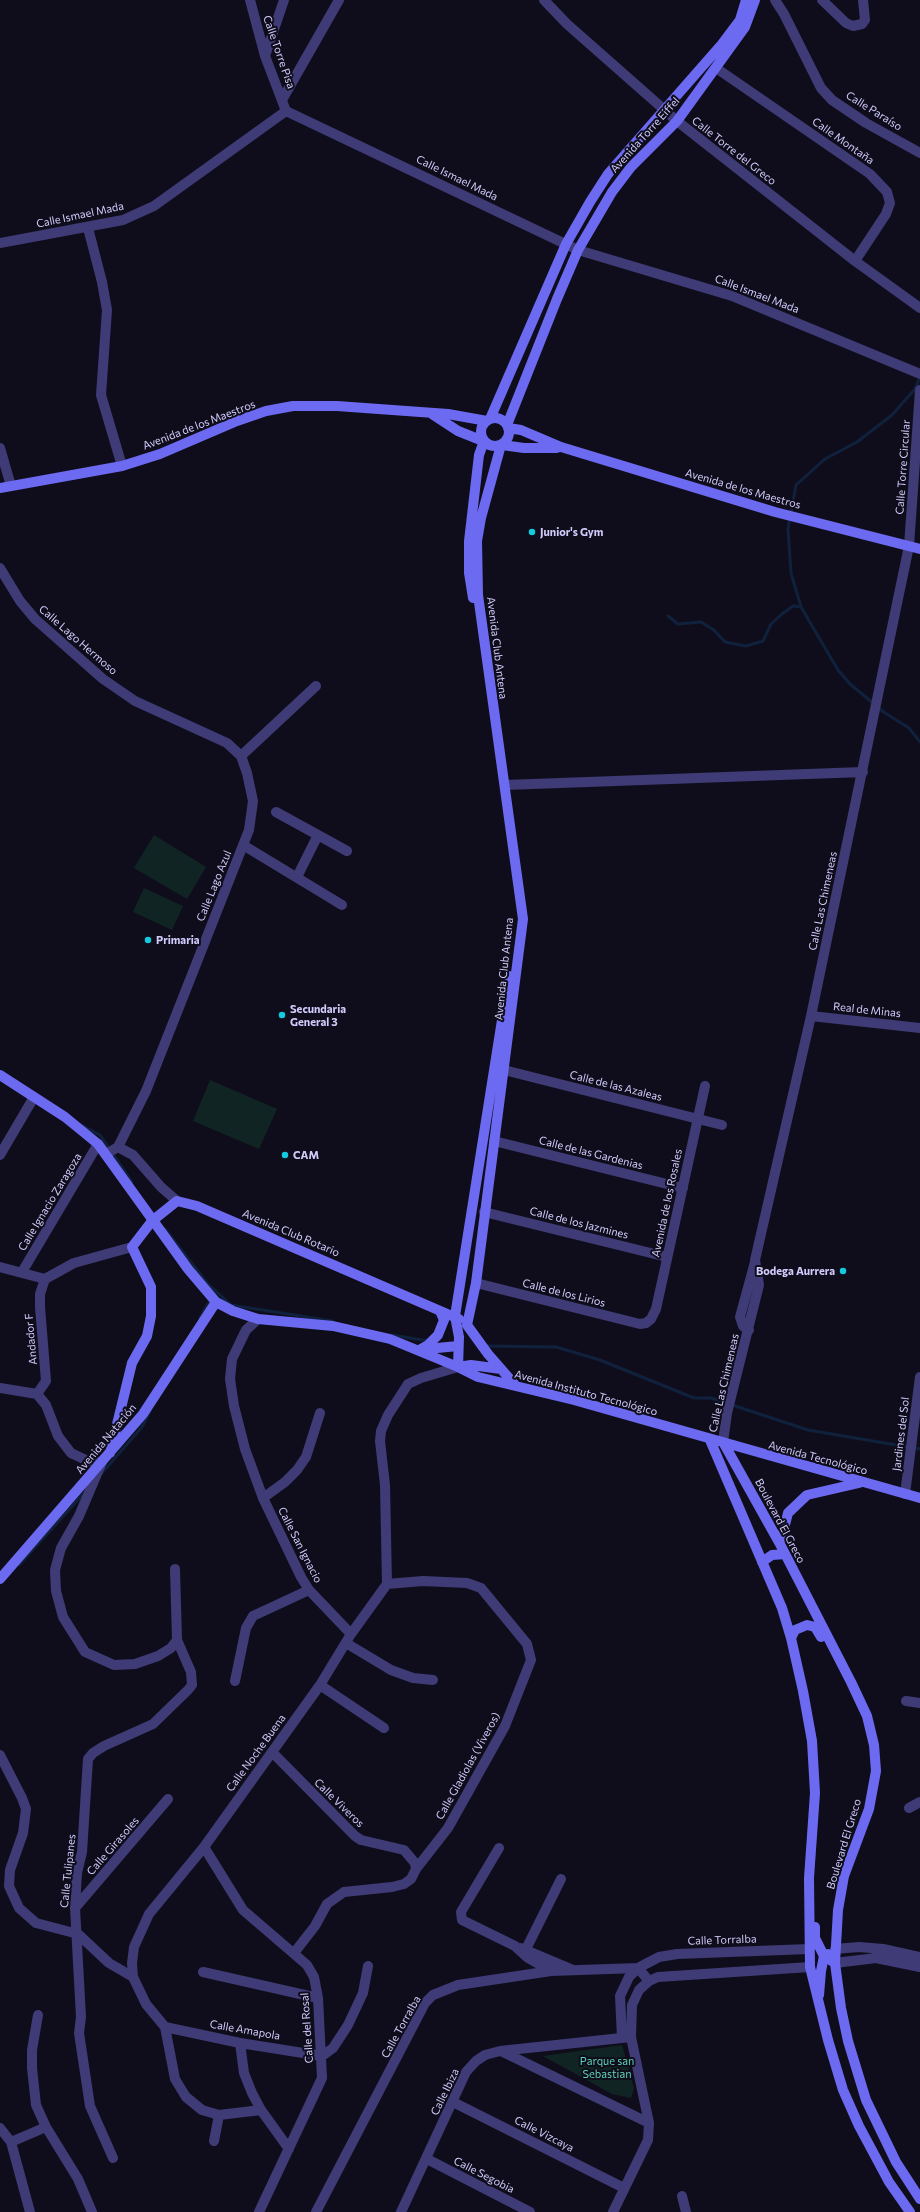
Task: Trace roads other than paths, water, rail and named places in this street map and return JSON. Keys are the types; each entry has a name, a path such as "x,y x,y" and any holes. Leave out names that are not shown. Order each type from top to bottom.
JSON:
{"street":[{"name":"Calle Torre Pisa","path":"250,0 265,56 286,111"},
{"path":"265,56 284,0"},
{"path":"282,100 339,0"},
{"name":"Calle Torre del Greco","path":"544,0 567,24 677,121 855,261 920,308"},
{"name":"Avenida Torre Eiffel","path":"488,420 566,244 608,174 727,38 740,20 746,0"},
{"name":"Avenida Torre Eiffel","path":"508,426 557,299 578,250 612,192 631,167 677,121 716,68 745,27 755,0"},
{"name":"Calle Paraíso","path":"775,0 784,14 821,88 832,100 866,123 920,153"},
{"path":"822,0 846,23 853,26 862,24 865,20 863,0"},
{"name":"Calle Montaña","path":"716,68 870,174 887,192 890,203 886,214 855,261"},
{"name":"Calle Ismael Mada","path":"0,243 88,228 123,220 154,206 286,111 578,250 732,296 920,374"},
{"path":"88,228 102,282 107,310 101,395 122,466"},
{"name":"Calle Torre Circular","path":"909,546 920,390"},
{"name":"Avenida de los Maestros","path":"0,488 122,466 160,454 237,421 266,411 293,406 338,406 432,414 463,415 488,420"},
{"name":"Avenida de los Maestros","path":"432,414 458,431 484,441"},
{"path":"499,419 508,426 508,437 502,445 492,446 484,441 481,432 488,420 499,419"},
{"name":"Avenida de los Maestros","path":"508,426 561,447 774,512 920,549"},
{"name":"Avenida Club Antena","path":"458,1367 459,1342 455,1316 517,919 469,573 469,541 479,455 484,441"},
{"name":"Avenida de los Maestros","path":"502,445 524,448 561,447"},
{"name":"Avenida Club Antena","path":"467,1325 476,1283 523,919 478,595 477,541 481,518 502,445"},
{"path":"0,448 11,486"},
{"name":"Calle Las Chimeneas","path":"723,1442 727,1413 759,1286 756,1260 863,772 909,546"},
{"name":"Calle Lago Hermoso","path":"0,568 20,601 35,619 103,679 135,701 227,743 241,756"},
{"path":"241,756 316,686"},
{"name":"Calle Lago Azul","path":"118,1147 146,1091 249,830 252,802 247,773 241,756"},
{"path":"505,785 863,772"},
{"path":"276,812 347,851"},
{"path":"297,877 318,835"},
{"path":"243,845 342,905"},
{"name":"Real de Minas","path":"810,1016 920,1028"},
{"name":"Calle de las Azaleas","path":"504,1070 697,1120 722,1125"},
{"path":"0,1075 65,1116 98,1144 152,1221 188,1269 216,1302"},
{"name":"Avenida de los Rosales","path":"646,1323 651,1319 656,1309 705,1086"},
{"path":"0,1155 34,1097"},
{"name":"Calle de las Gardenias","path":"494,1141 683,1188"},
{"name":"Calle Ignacio Zaragoza","path":"22,1272 98,1144"},
{"path":"0,1267 45,1279 74,1263 132,1247 152,1221 177,1202 161,1187 133,1155 118,1147 106,1154"},
{"name":"Avenida Club Rotario","path":"177,1202 198,1206 440,1311 455,1316 467,1325"},
{"name":"Calle de los Jazmines","path":"484,1212 667,1257"},
{"path":"110,1453 132,1363 147,1336 151,1316 150,1287 132,1247"},
{"name":"Andador F","path":"37,1394 46,1381 40,1307 40,1294 45,1279"},
{"name":"Calle de los Lirios","path":"476,1283 640,1324 646,1323"},
{"name":"Avenida Instituto Tecnológico","path":"216,1302 233,1311 258,1319 361,1331 424,1347 478,1377 582,1402 710,1440"},
{"name":"Avenida Natación","path":"0,1579 143,1414 216,1302"},
{"path":"424,1347 438,1335 443,1325 444,1320 440,1311"},
{"name":"Calle San Ignacio","path":"258,1319 246,1330 239,1342 232,1359 230,1379 234,1406 245,1449 263,1498 309,1590 349,1639 391,1670 413,1678 433,1680"},
{"path":"424,1347 437,1348 459,1342 467,1325 516,1386"},
{"path":"387,1584 385,1485 380,1441 381,1431 388,1415 408,1384 414,1380 458,1367 471,1365 501,1369"},
{"name":"Jardines del Sol","path":"905,1494 920,1377"},
{"path":"0,1388 37,1394 46,1405 58,1436 71,1453 88,1461 102,1462 80,1516 61,1548 55,1570 56,1591 63,1617 85,1652 114,1665 135,1664 158,1656 171,1648 177,1640"},
{"path":"263,1498 285,1482 297,1470 306,1457 320,1412"},
{"name":"Avenida Tecnológico","path":"710,1440 723,1442 920,1498"},
{"name":"Boulevard El Greco","path":"710,1440 774,1587 791,1638 812,1742 815,1794 809,1878 809,1949 810,1967 818,2003 843,2090 858,2126 889,2182 910,2212"},
{"name":"Boulevard El Greco","path":"723,1442 780,1544 839,1661 866,1716 874,1745 876,1771 869,1809 844,1876 838,1910 835,1963 841,2008 848,2041 866,2100 896,2162 920,2199"},
{"path":"780,1544 788,1513 807,1495 862,1482"},
{"path":"762,1562 772,1555 785,1554"},
{"name":"Calle Tulipanes","path":"113,2158 90,2106 79,2033 81,2017 78,1934 75,1908 77,1873 82,1852 88,1759 104,1746 153,1724 192,1685 191,1672 177,1640 175,1569"},
{"name":"Calle Gladiolas (Viveros)","path":"294,1953 315,1926 327,1904 344,1892 392,1887 404,1884 411,1879 416,1869 448,1828 505,1726 531,1660 527,1644 487,1594 474,1584 423,1581 387,1584"},
{"name":"Calle Noche Buena","path":"261,2110 219,2115 202,2110 186,2097 175,2079 165,2027 146,2004 133,1977 132,1963 134,1947 149,1914 204,1847 320,1684 387,1584"},
{"path":"234,1681 246,1628 253,1616 309,1590"},
{"path":"791,1638 798,1627 811,1626 819,1633 834,1660 839,1661"},
{"path":"320,1684 384,1728"},
{"path":"906,1701 920,1703"},
{"name":"Calle Viveros","path":"272,1752 354,1836 361,1840 404,1850 415,1863 416,1869"},
{"path":"0,1755 22,1798 26,1817 23,1833 11,1865 9,1886 19,1908 36,1923 78,1934 109,1963 133,1977"},
{"name":"Calle Girasoles","path":"75,1908 168,1799"},
{"path":"909,1808 920,1802"},
{"name":"Calle del Rosal","path":"204,1847 244,1910 307,1965 314,1977 318,1998 323,2073 320,2085 259,2212"},
{"path":"499,1848 461,1912 463,1922 573,1970"},
{"path":"526,1950 561,1878"},
{"path":"809,1878 816,1938 824,1956 835,1963 876,1958 919,1959"},
{"path":"515,1946 528,1958 551,1971"},
{"path":"818,2003 824,1956 835,1949 859,1947 877,1949 919,1959"},
{"name":"Calle Torralba","path":"626,2037 620,1996 629,1977 638,1968 659,1957 677,1954 809,1949"},
{"path":"322,2056 333,2048 348,2025 363,1993 368,1966"},
{"path":"613,2212 648,2140 649,2123 626,2037 632,2005 639,1990 649,1981 658,1977 810,1967"},
{"path":"638,1968 649,1981"},
{"name":"Calle Torralba","path":"316,2212 425,2003 433,1995 458,1985 551,1971 638,1968"},
{"path":"203,1972 318,1998"},
{"path":"38,2015 33,2034 32,2068 36,2105 46,2127 78,2179 92,2212"},
{"name":"Calle Amapola","path":"165,2027 240,2043 322,2056"},
{"name":"Calle Ibiza","path":"401,2212 427,2159 466,2072 476,2061 484,2055 500,2051 626,2037"},
{"path":"240,2043 244,2073 261,2110 289,2149"},
{"path":"500,2051 649,2123"},
{"name":"Calle Vizcaya","path":"453,2102 624,2188"},
{"path":"214,2141 219,2115"},
{"path":"11,2142 46,2127"},
{"path":"0,2128 11,2142 30,2212"},
{"name":"Calle Segobia","path":"427,2159 530,2212"},
{"path":"682,2196 686,2212"}],"waterway":[{"path":"801,607 791,573 788,529 796,485 825,459 857,442 892,415 915,389 920,377"},
{"path":"668,616 678,624 701,622 714,630 725,642 746,646 763,641 771,624 782,614 793,606 801,607 838,670 850,684 885,713 909,728 920,742"},
{"path":"81,1125 100,1135 132,1182"},
{"path":"165,1229 207,1283 231,1305 332,1321"},
{"path":"200,1318 207,1305 212,1300"},
{"path":"392,1335 428,1341"},
{"path":"485,1346 556,1347 600,1360 694,1398 711,1398 808,1430 920,1449"},
{"path":"102,1473 142,1427 150,1411"},
{"path":"19,1565 85,1492"}],"place":[{"name":"Junior's Gym","path":"532,532"},
{"name":"Primaria","path":"148,940"},
{"name":"Secundaria General 3","path":"282,1015"},
{"name":"CAM","path":"285,1155"},
{"name":"Bodega Aurrera","path":"843,1271"}],"park label":[{"name":"Parque san Sebastian","path":"607,2067"}]}
